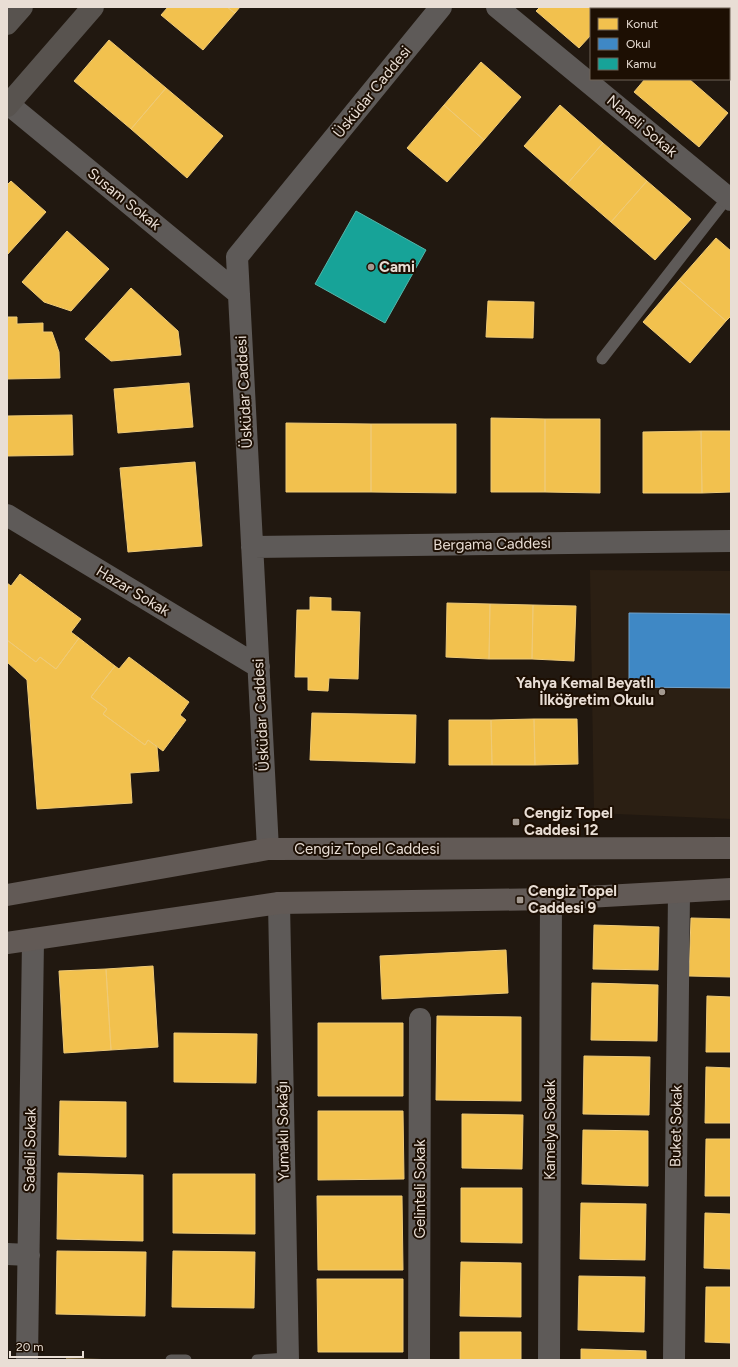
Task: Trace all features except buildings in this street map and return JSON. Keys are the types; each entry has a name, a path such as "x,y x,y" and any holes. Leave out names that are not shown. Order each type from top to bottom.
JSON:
{"main road":[{"name":"Cengiz Topel Caddesi","path":"7,895 268,849 731,848"},
{"path":"7,943 279,903 551,899 731,889"}],"street":[{"path":"7,24 22,7"},
{"path":"7,105 93,7"},
{"name":"Üsküdar Caddesi","path":"268,849 237,257 441,7"},
{"name":"Naneli Sokak","path":"497,7 730,198"},
{"name":"Susam Sokak","path":"7,105 239,294"},
{"name":"Hazar Sokak","path":"7,515 259,667"},
{"name":"Bergama Caddesi","path":"252,547 731,541"},
{"name":"Buket Sokak","path":"674,1360 679,892"},
{"name":"Kamelya Sokak","path":"549,1360 551,899"},
{"name":"Yumaklı Sokağı","path":"279,903 288,1359"},
{"name":"Sadeli Sokak","path":"27,1360 33,940"},
{"name":"Gelinteli Sokak","path":"419,1360 420,1019"},
{"path":"7,1254 29,1255"}],"lane":[{"path":"602,359 730,198"},
{"path":"257,1360 288,1359"},
{"path":"172,1360 186,1360"}],"shaded area":[{"name":"Yahya Kemal Beyatlı İlköğretim Okulu","path":"590,570 731,571 731,819 594,813"}],"place":[{"name":"Cami","path":"371,267"},
{"name":"Yahya Kemal Beyatlı İlköğretim Okulu","path":"662,692"},
{"name":"Cengiz Topel Caddesi 12","path":"516,822"},
{"name":"Cengiz Topel Caddesi 9","path":"520,900"}]}
